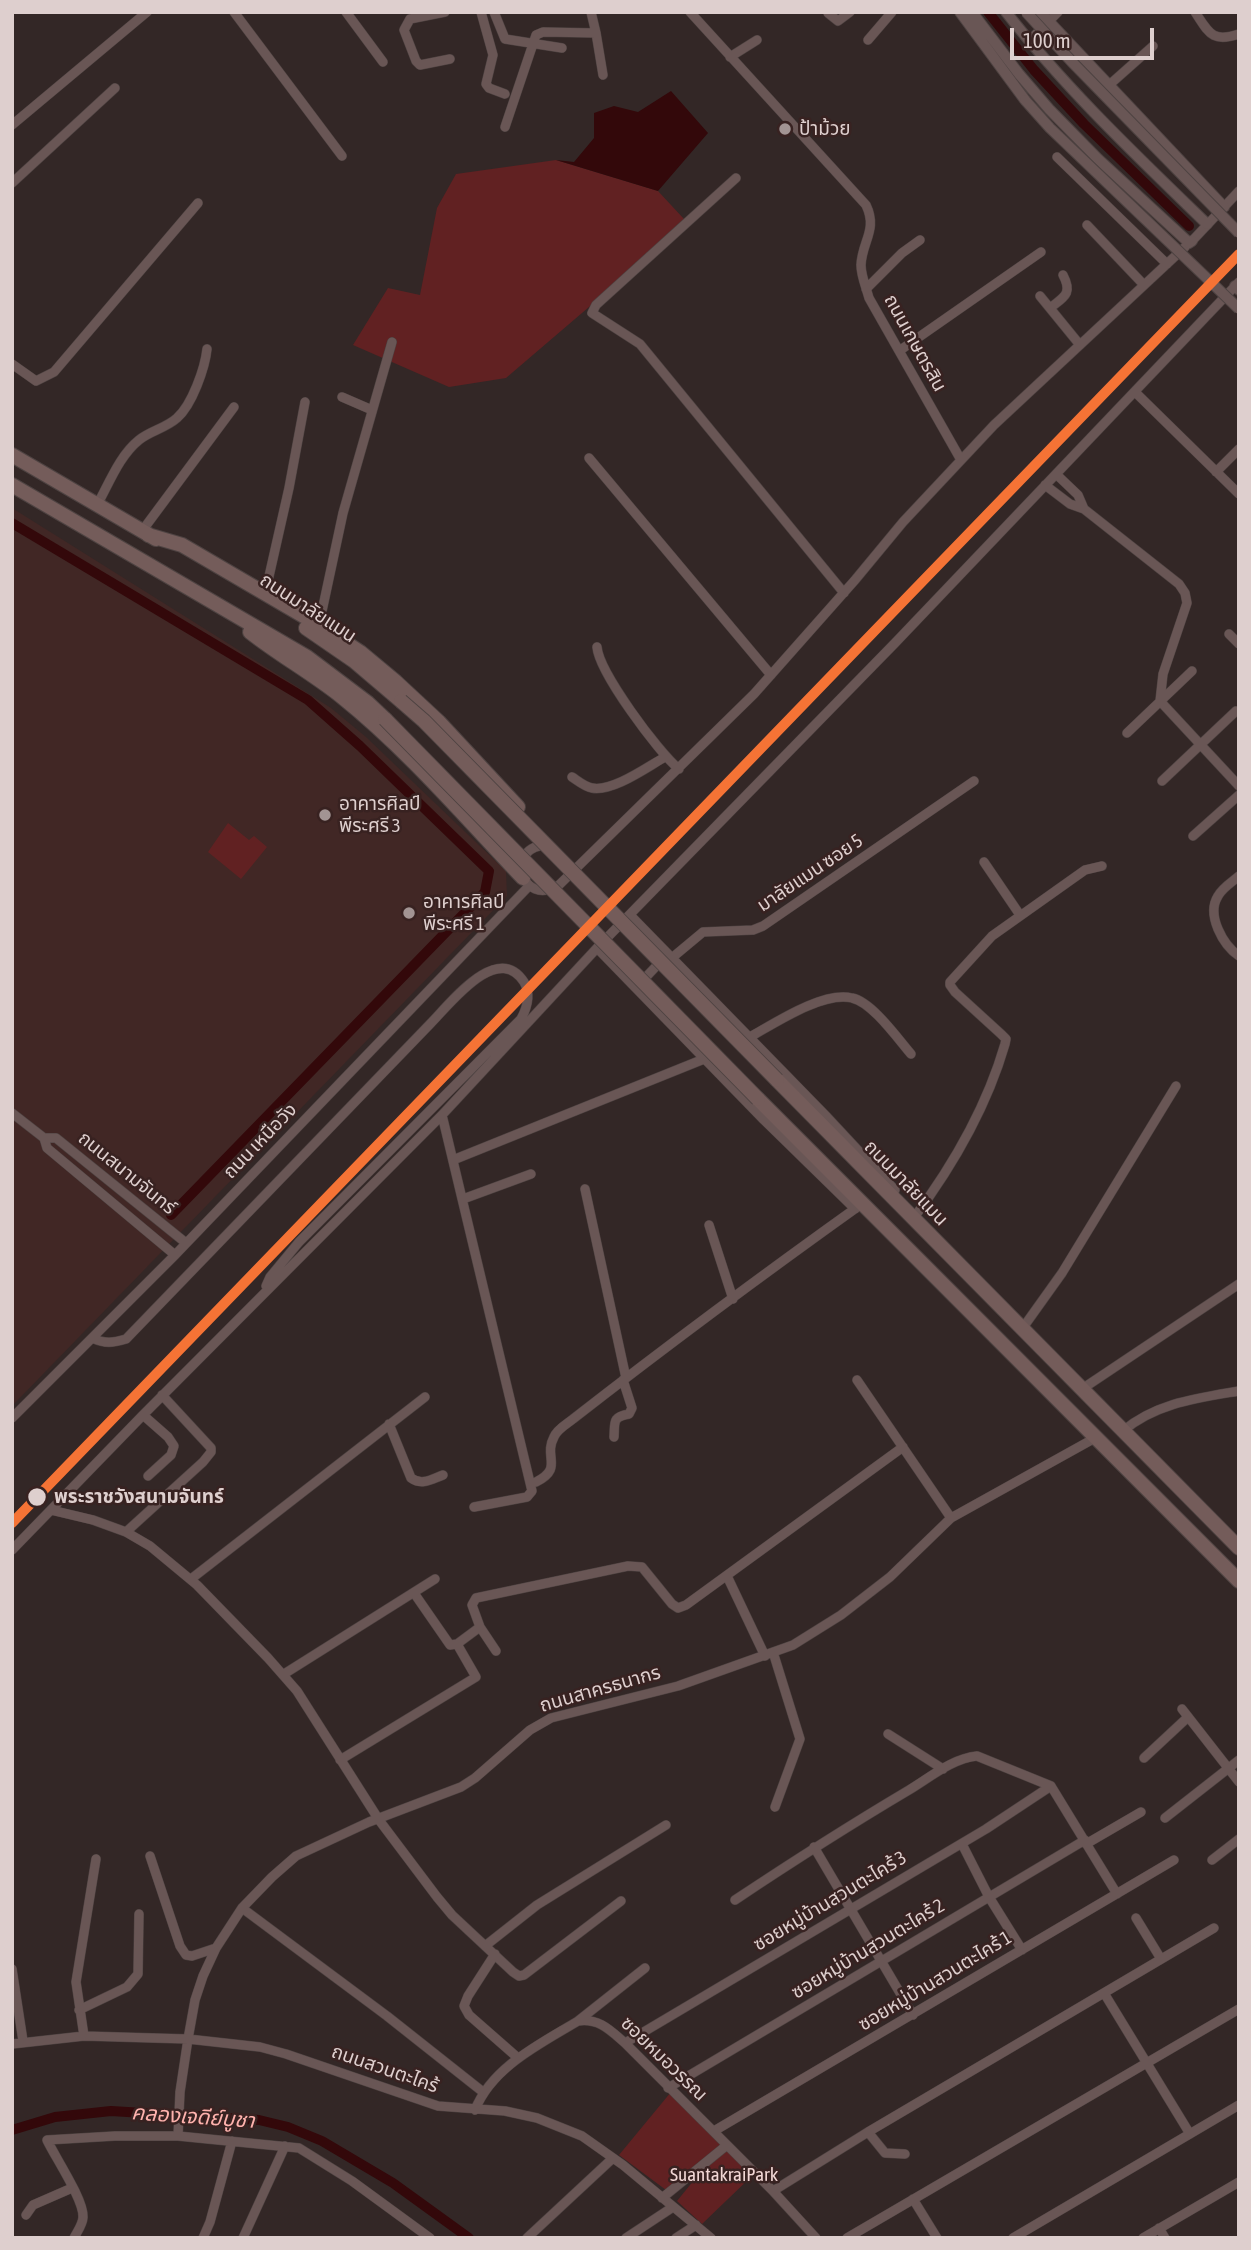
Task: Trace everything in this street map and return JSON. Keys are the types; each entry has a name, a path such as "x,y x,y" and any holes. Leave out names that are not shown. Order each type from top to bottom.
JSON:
{"highway":[{"name":"ถนนมาลัยแมน","path":"12,455 316,635 355,661 424,721 1082,1390 1237,1543"},
{"path":"12,485 307,657 359,695 758,1099 859,1206 1239,1581"},
{"path":"145,533 181,545 319,625 360,652 439,722 576,869"},
{"path":"224,609 252,634 314,676 361,713 411,760 526,882"}],"street":[{"path":"12,125 148,12"},
{"path":"234,12 342,156"},
{"path":"346,12 383,62"},
{"path":"445,12 410,19 404,30 420,65 450,60"},
{"path":"481,12 493,55 485,82 489,88 505,94"},
{"path":"494,12 505,39 562,48"},
{"path":"591,12 603,75"},
{"name":"ถนนเกษตรสิน","path":"690,12 866,205 871,230 862,256 861,270 869,298 961,460"},
{"path":"828,13 838,21 850,12"},
{"path":"868,40 892,12"},
{"path":"960,12 1050,128 1239,308"},
{"path":"972,12 1049,109 1098,159 1190,242"},
{"path":"1006,12 1094,114 1207,224"},
{"path":"1026,12 1239,233"},
{"path":"1040,12 1224,207"},
{"path":"1029,41 1058,12"},
{"path":"1195,12 1208,31 1217,38 1239,34"},
{"path":"505,127 537,34 596,33"},
{"path":"730,57 757,40"},
{"path":"1108,86 1153,46"},
{"path":"12,183 115,88"},
{"path":"1057,157 1167,264"},
{"path":"736,178 597,304 592,313 639,344 844,593"},
{"path":"554,846 537,846 526,853 521,865 526,882 544,891 559,885 679,769 771,675 903,522 994,425 1167,264 1239,191"},
{"path":"12,364 36,381 54,372 198,203"},
{"path":"1087,225 1144,285"},
{"path":"866,289 902,253 920,240"},
{"path":"899,351 1041,253"},
{"path":"1050,308 1063,298 1068,290 1063,275"},
{"path":"12,1550 162,1395 442,1115 597,948 1238,286"},
{"path":"1040,296 1080,345"},
{"path":"1221,302 1239,308"},
{"path":"319,625 338,533 392,342"},
{"path":"97,505 124,456 138,441 177,418 184,409 202,370 207,349"},
{"path":"1135,392 1239,494"},
{"path":"342,397 372,410"},
{"path":"265,594 305,402"},
{"path":"145,533 234,407"},
{"path":"1216,472 1239,449"},
{"path":"589,458 771,675"},
{"path":"1056,474 1078,495 1084,509"},
{"path":"1045,485 1070,504 1084,509 1179,584 1185,593 1187,603 1184,616 1163,674 1160,701 1239,786"},
{"path":"1228,634 1239,644"},
{"path":"597,647 599,661 665,757 679,769"},
{"path":"1127,733 1192,671"},
{"path":"1162,781 1236,711"},
{"path":"572,777 588,787 603,787 625,779 665,757"},
{"name":"มาลัยแมน ซอย 5","path":"629,982 646,977 669,953 703,932 753,930 763,926 974,781"},
{"path":"1193,836 1239,795"},
{"path":"984,862 1020,915"},
{"path":"629,915 669,953 877,1170 902,1200 910,1216 946,1173 976,1116 1006,1040 955,992 950,982 987,941 1020,915 1085,870 1102,866"},
{"path":"1239,876 1218,895 1213,908 1225,943 1239,956"},
{"name":"ถนน เหนือวัง","path":"12,1418 175,1255 526,882"},
{"path":"536,1482 550,1473 552,1439 557,1432 624,1379 859,1206 704,1059 597,948"},
{"path":"92,1338 101,1343 126,1339 430,1024 479,977 497,968 505,968 517,974 528,997 521,1019 282,1261 270,1277 263,1293"},
{"path":"750,1037 821,1001 853,998 882,1021 911,1055"},
{"path":"453,1160 704,1059"},
{"path":"1022,1329 1062,1273 1176,1086"},
{"name":"ถนนสนามจันทร์","path":"12,1113 44,1138 47,1148 175,1255"},
{"path":"442,1115 532,1491 527,1497 474,1507"},
{"name":"ถนนสนามจันทร์","path":"44,1138 56,1138 186,1243"},
{"path":"463,1199 531,1174"},
{"path":"585,1189 632,1408 629,1414 619,1415 615,1419 614,1437"},
{"path":"709,1225 733,1299"},
{"path":"1082,1390 1239,1284"},
{"path":"857,1380 951,1518"},
{"path":"1123,1431 1138,1418 1158,1409 1239,1391"},
{"path":"126,1532 211,1452 211,1448 162,1395"},
{"path":"191,1579 425,1397"},
{"path":"143,1415 168,1437 174,1446 172,1455 148,1476"},
{"path":"389,1424 411,1478 417,1482 425,1482 443,1475"},
{"name":"ถนนสาครธนากร","path":"178,2131 180,2092 195,2000 216,1948 242,1908 296,1857 320,1843 461,1787 530,1730 551,1718 678,1686 769,1654 812,1634 890,1577 951,1518 1095,1437"},
{"path":"496,1651 480,1627 472,1605 476,1598 628,1566 642,1567 678,1608 727,1576 903,1447"},
{"path":"51,1510 93,1520 126,1532 150,1546 191,1579 284,1674 379,1820 437,1896 513,1972 519,1976 524,1975 621,1901"},
{"path":"727,1576 769,1654 800,1739 775,1807"},
{"path":"284,1674 435,1579"},
{"path":"414,1592 450,1645 457,1644 480,1627"},
{"path":"340,1760 474,1679 475,1673 457,1644"},
{"path":"1182,1709 1239,1782"},
{"path":"1144,1758 1188,1717"},
{"path":"888,1734 943,1769"},
{"path":"735,1900 814,1847 943,1769 977,1756 1051,1786 1117,1894"},
{"path":"1164,1818 1239,1760"},
{"name":"ซอยหมู่บ้านสวนตะไคร้ 3","path":"625,2043 851,1910 1051,1786"},
{"name":"ซอยหมู่บ้านสวนตะไคร้ 2","path":"668,2088 989,1897 1141,1812"},
{"path":"485,1945 537,1905 666,1825"},
{"path":"1212,1860 1239,1839"},
{"path":"962,1843 989,1897 1022,1950"},
{"path":"814,1847 913,2015"},
{"path":"150,1856 180,1946 186,1955 192,1956 216,1948"},
{"path":"84,2035 76,1982 96,1859"},
{"name":"ซอยหมู่บ้านสวนตะไคร้ 1","path":"714,2131 1174,1860"},
{"path":"242,1908 484,2092"},
{"path":"79,2010 127,1987 138,1974 139,1914"},
{"path":"1136,1918 1161,1959"},
{"path":"773,2191 1214,1928"},
{"path":"495,1954 464,2006 469,2015 518,2058"},
{"path":"475,2110 484,2092 518,2058 578,2021 645,1968"},
{"path":"12,1969 14,1996 23,2041"},
{"path":"1104,1993 1190,2134"},
{"path":"847,2238 1239,2009"},
{"name":"ซอยหมอวรรณ","path":"578,2021 598,2022 625,2043 773,2191 816,2238"},
{"name":"ถนนสวนตะไคร้","path":"12,2043 84,2035 188,2039 273,2051 438,2106 505,2111 556,2124 582,2136 614,2158 711,2238"},
{"path":"1013,2238 1239,2105"},
{"path":"74,2238 83,2218 78,2198 47,2140 178,2131 232,2141 299,2148 313,2155 430,2238"},
{"path":"868,2132 885,2152 905,2154"},
{"path":"203,2238 214,2209 232,2141"},
{"path":"662,2198 727,2145"},
{"path":"243,2238 285,2146"},
{"path":"527,2238 614,2158"},
{"path":"1143,2238 1239,2182"},
{"path":"26,2215 33,2205 72,2188"},
{"path":"913,2199 937,2238"},
{"path":"626,2238 673,2207"},
{"path":"676,2238 696,2225"},
{"path":"1159,2228 1165,2238"}],"shaded area":[{"path":"671,91 708,133 658,191 556,160 574,162 594,138 594,113 614,106 638,112"},
{"path":"12,508 331,708 366,737 506,871 507,896 12,1406"}],"green space":[{"path":"556,160 658,191 684,219 589,307 506,378 449,387 353,345 388,288 420,295 437,208 456,174"},
{"path":"228,823 249,840 254,836 267,847 241,879 208,852"},
{"name":"SuantakraiPark","path":"671,2092 753,2175 702,2224 677,2201 720,2148 666,2190 619,2155"}],"waterway":[{"path":"988,12 1034,70 1084,124 1189,226"},
{"path":"12,523 308,700 360,746 489,871 485,892 171,1215"},
{"name":"คลองเจดีย์บูชา","path":"12,2130 55,2117 111,2111 259,2120 288,2127 322,2141 393,2183 469,2238"}],"transit line":[{"path":"12,1523 1239,254"}],"place":[{"name":"ป้าม้วย","path":"785,129"},
{"name":"อาคารศิลป์ พีระศรี 3","path":"325,815"},
{"name":"อาคารศิลป์ พีระศรี 1","path":"409,913"},
{"name":"พระราชวังสนามจันทร์","path":"37,1497"}]}
